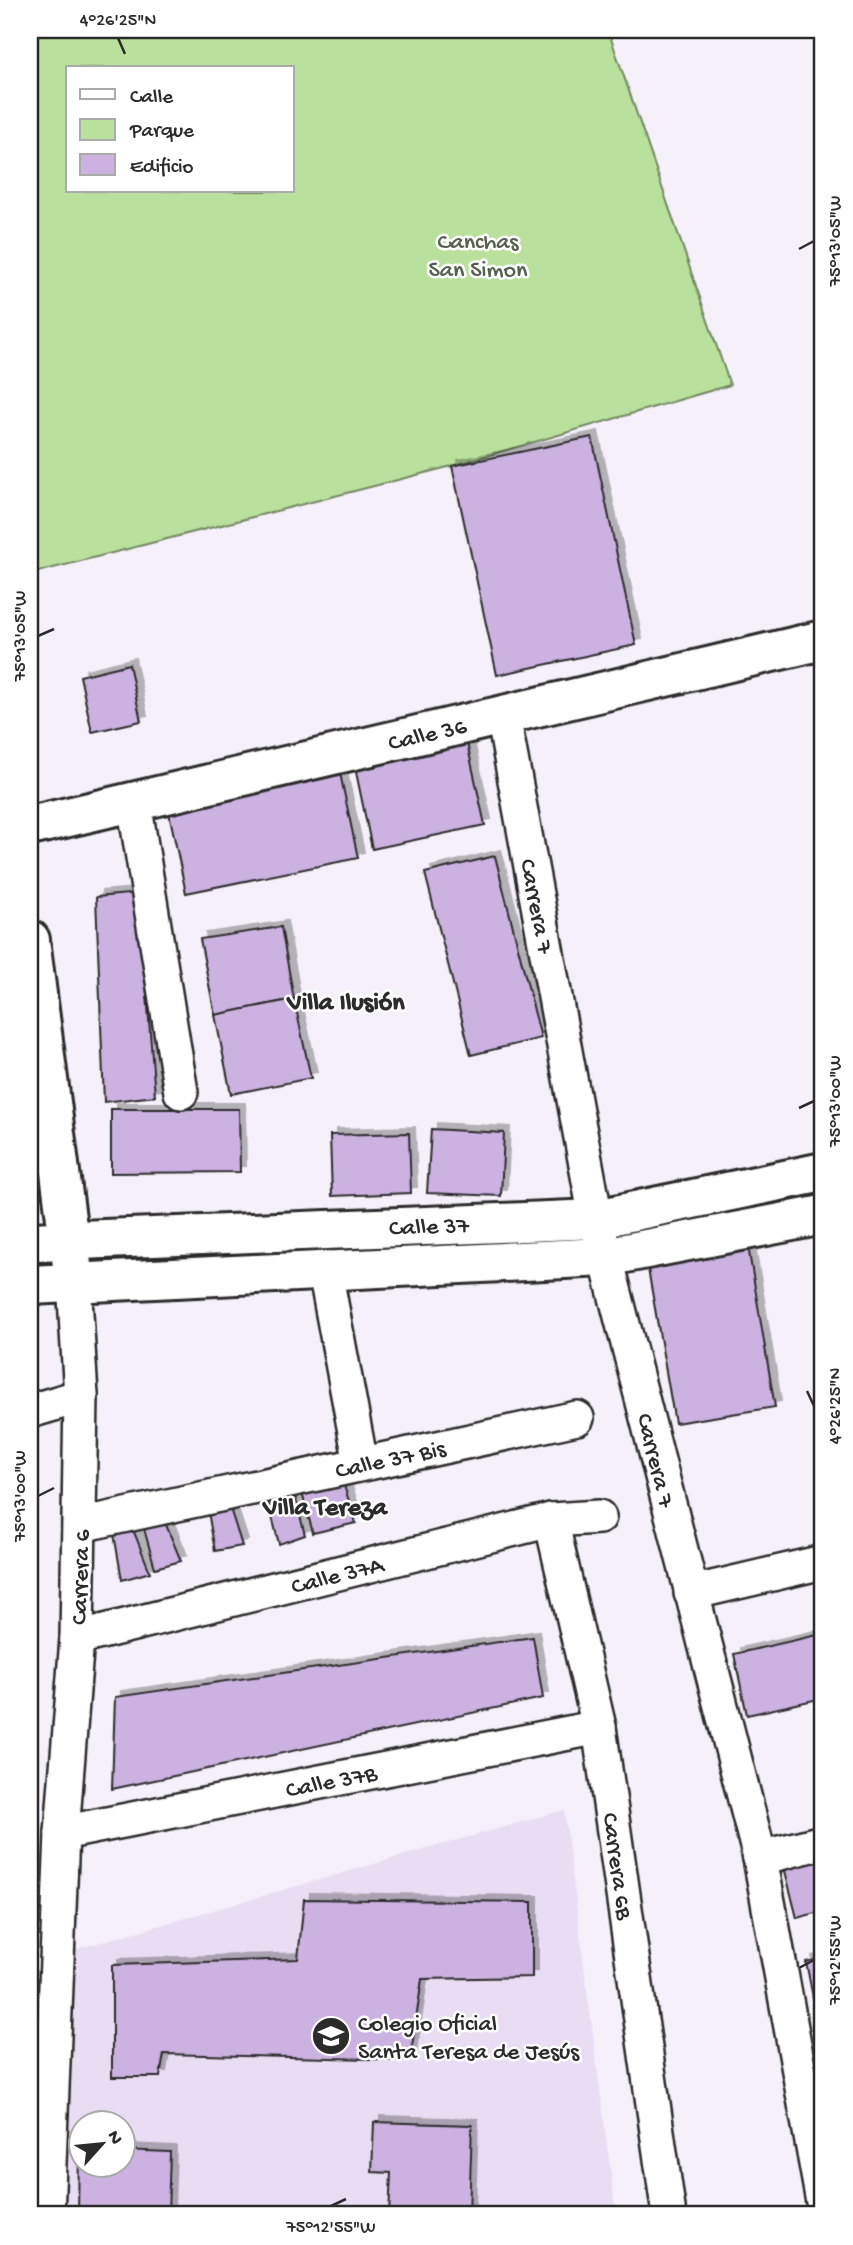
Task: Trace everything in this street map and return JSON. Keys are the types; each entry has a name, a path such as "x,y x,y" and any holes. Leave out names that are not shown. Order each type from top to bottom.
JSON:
{"main road":[{"name":"Calle 36","path":"30,826 823,640"},
{"name":"Carrera 6","path":"30,940 74,1282"},
{"name":"Calle 37","path":"30,1242 596,1219 823,1172"},
{"name":"Calle 37","path":"30,1285 605,1257 823,1215"}],"street":[{"name":"Carrera 7","path":"503,715 596,1219 760,1858 823,2203"},
{"path":"134,802 181,1092"},
{"path":"325,1271 361,1464"},
{"name":"Carrera 6","path":"47,2215 43,2050 77,1638 81,1396 74,1282"},
{"path":"30,1411 81,1396"},
{"name":"Calle 37 Bis","path":"80,1525 577,1418"},
{"name":"Calle 37A","path":"77,1638 551,1520 599,1517"},
{"name":"Carrera 6B","path":"551,1520 599,1727 669,2215"},
{"path":"691,1592 823,1562"},
{"name":"Calle 37B","path":"62,1833 599,1727"},
{"path":"760,1858 823,1842"}],"shaded area":[{"name":"Colegio Oficial Santa Teresa de Jesús","path":"564,1810 616,2215 61,2215 73,1950"}],"green space":[{"name":"Canchas San Simon","path":"30,30 608,30 730,385 452,466 30,574"}],"building":[{"path":"592,437 636,645 497,675 452,466"},
{"path":"129,664 141,721 92,732 80,676"},
{"path":"467,743 485,825 372,849 355,767"},
{"path":"340,773 358,858 186,893 168,808"},
{"path":"495,856 541,1038 471,1055 425,873"},
{"path":"139,893 155,1096 104,1102 96,897"},
{"path":"281,927 294,999 215,1015 200,939"},
{"path":"294,999 311,1078 231,1094 215,1015"},
{"path":"111,1109 239,1109 240,1172 111,1173"},
{"path":"431,1129 504,1133 501,1196 427,1193"},
{"path":"409,1133 411,1193 332,1196 330,1135"},
{"path":"748,1246 775,1407 675,1423 647,1263"},
{"path":"339,1470 356,1523 313,1533 299,1482"},
{"path":"293,1488 305,1535 279,1544 266,1493"},
{"path":"228,1502 242,1546 215,1551 207,1506"},
{"path":"162,1515 181,1561 155,1568 142,1522"},
{"path":"132,1527 150,1572 122,1580 114,1534"},
{"path":"822,1634 823,1698 747,1715 734,1654"},
{"path":"533,1637 543,1698 112,1789 115,1697"},
{"path":"823,1856 823,1911 797,1918 784,1867"},
{"path":"304,1899 532,1902 532,1977 422,1979 410,2060 164,2054 160,2077 112,2077 112,1965 298,1959"},
{"path":"823,1958 823,2048 806,1962"},
{"path":"374,2122 472,2125 469,2215 389,2215 391,2173 372,2172"},
{"path":"136,2151 170,2152 168,2215 78,2215 79,2178 136,2178"}],"place":[{"name":"Colegio Oficial Santa Teresa de Jesús","path":"331,2036"}],"district":[{"name":"Villa Ilusión","path":"346,1000"},
{"name":"Villa Tereza","path":"325,1505"}]}
